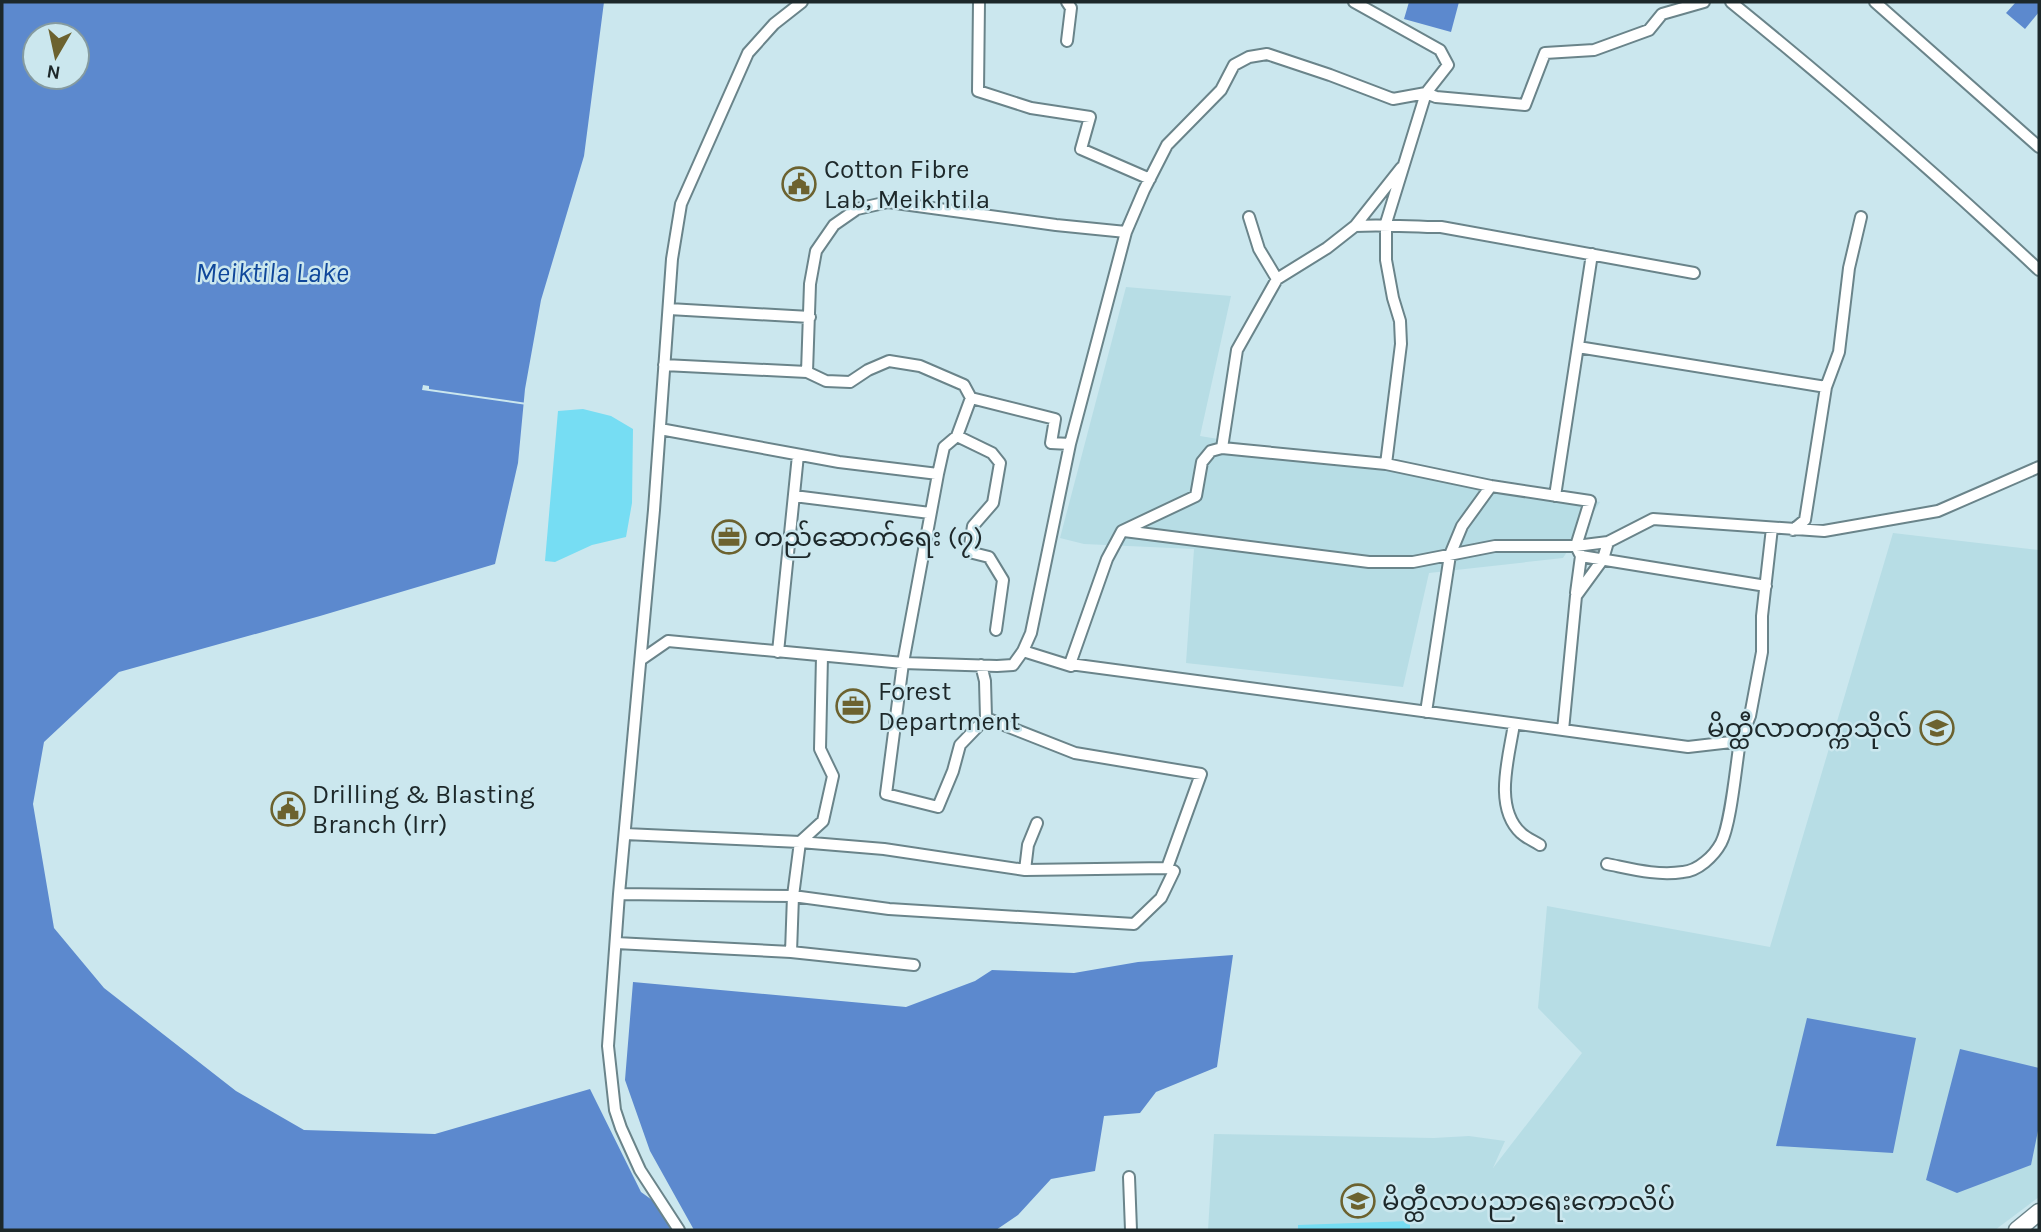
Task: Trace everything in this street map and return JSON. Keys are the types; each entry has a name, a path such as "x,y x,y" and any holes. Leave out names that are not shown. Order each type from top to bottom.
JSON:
{"highway":[{"path":"2017,1230 2039,1212"}],"street":[{"path":"679,1230 640,1170 615,1110 608,1046 676,222 689,182 748,53 785,6 802,2"},
{"path":"979,2 978,91 1031,108 1090,117 1081,149 1150,179"},
{"path":"1067,41 1070,8 1068,2"},
{"path":"1354,2 1440,50 1448,65 1426,93 1386,223 1387,260 1393,299 1400,321 1401,344 1386,464"},
{"path":"1672,2 1687,8"},
{"path":"642,659 668,641 903,663 1013,665 1031,633 1070,444 1126,232 1167,145 1221,90 1234,65 1249,57 1267,54 1393,99 1426,93 1436,97 1525,105 1545,53 1594,50 1649,30 1662,14 1704,2"},
{"path":"1731,2 1815,70 1965,201 2039,270"},
{"path":"1875,2 2039,147"},
{"path":"1222,448 1237,350 1277,279 1327,248 1355,226 1405,163"},
{"path":"807,372 810,284 816,251 834,225 857,209 888,202 1126,232"},
{"path":"1249,217 1259,248 1277,279"},
{"path":"1793,530 1805,520 1826,387 1839,352 1849,268 1861,217"},
{"path":"1355,226 1386,223 1408,227 1441,227 1695,273"},
{"path":"1555,496 1592,254"},
{"path":"669,309 810,317"},
{"path":"1578,347 1826,387"},
{"path":"664,365 807,372 826,381 850,382 889,361 920,366 964,385 971,398 1055,419 1051,443 1070,444"},
{"path":"971,398 957,436 944,447 937,474 903,663 886,794 938,807 960,745 986,718 985,681 981,665"},
{"path":"660,429 798,455 937,474"},
{"path":"957,436 992,453 1000,463 993,503 973,526 969,552 989,558 1003,580 996,630"},
{"path":"1070,664 1107,559 1122,531 1196,496 1202,463 1211,451 1222,448 1386,464 1491,486 1590,501 1579,551 1563,730"},
{"path":"778,652 798,455"},
{"path":"1579,551 1608,541 1653,519 1824,531 1938,511 2039,467"},
{"path":"1426,712 1450,555 1462,526 1491,486"},
{"path":"793,496 930,513"},
{"path":"1607,864 1650,873 1686,872 1706,862 1721,843 1740,741 1751,716 1762,652 1762,616 1772,528"},
{"path":"1122,531 1370,562 1413,562 1495,546 1579,551 1602,559 1766,586"},
{"path":"1576,596 1602,559 1608,541"},
{"path":"1023,651 1071,666 1070,664 1688,747 1740,741"},
{"path":"791,953 793,896 800,842 823,821 833,776 820,749 822,656"},
{"path":"986,718 1075,753 1201,774 1167,868"},
{"path":"1514,724 1504,795 1510,816 1519,832 1540,845"},
{"path":"1025,870 1028,845 1037,823"},
{"path":"619,894 793,896 889,909 1135,923 1160,898 1174,871 1167,868 1025,870 884,849 800,842 625,834"},
{"path":"616,943 791,953 914,965"},
{"path":"1129,1177 1131,1230"}],"shaded area":[{"path":"1126,287 1231,296 1200,436 1600,502 1563,558 1429,573 1403,687 1186,663 1194,549 1084,544 1060,538"},
{"path":"583,409 611,416 633,429 632,503 626,537 592,545 555,562 545,561 558,411"},
{"name":"မိတ္ထီလာတက္ကသိုလ်","path":"1893,533 2039,550 2039,1197 1995,1230 1208,1230 1214,1134 1434,1138 1469,1136 1505,1141 1493,1168 1582,1053 1538,1008 1547,906 1770,947"},
{"path":"1410,1221 1410,1230 1298,1230 1298,1225"}],"water":[{"name":"Meiktila Lake","path":"2,2 604,2 584,156 541,300 525,389 518,463 495,564 119,672 44,742 33,804 54,928 104,988 236,1091 304,1130 435,1134 590,1089 641,1192 659,1205 673,1230 2,1230"},
{"path":"1409,2 1459,2 1451,32 1404,19"},
{"path":"2016,2 2039,2 2039,12 2025,29 2006,13"},
{"path":"1233,955 1217,1067 1156,1092 1140,1113 1104,1116 1095,1171 1051,1179 1018,1215 996,1230 694,1230 650,1151 625,1080 633,982 906,1007 975,981 992,970 1074,973 1138,962"},
{"path":"1807,1018 1916,1038 1893,1153 1776,1146"},
{"path":"1960,1049 2039,1068 2039,1126 2031,1165 1957,1193 1926,1180"}],"pier":[{"path":"423,385 429,386 429,389 527,405 422,390"}],"place":[{"name":"Cotton Fibre Lab, Meikhtila","path":"799,184"},
{"name":"တည်ဆောက်ရေး (၇)","path":"729,537"},
{"name":"Forest Department","path":"853,706"},
{"name":"မိတ္ထီလာတက္ကသိုလ်","path":"1937,728"},
{"name":"Drilling & Blasting Branch (Irr)","path":"288,809"},
{"name":"မိတ္ထီလာပညာရေးကောလိပ်","path":"1358,1201"}]}
